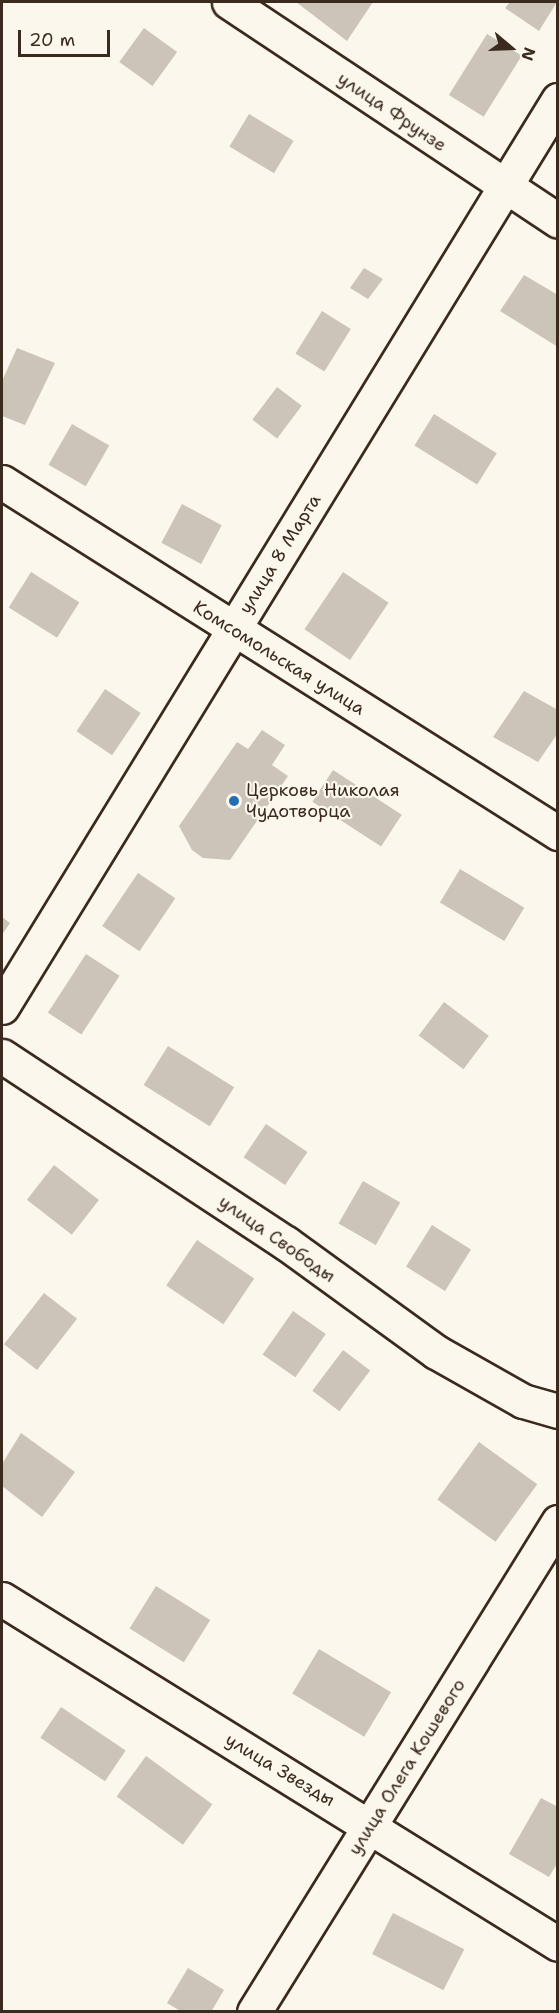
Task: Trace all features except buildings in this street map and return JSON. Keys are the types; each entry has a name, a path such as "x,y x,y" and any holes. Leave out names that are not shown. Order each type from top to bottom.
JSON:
{"street":[{"name":"улица Фрунзе","path":"229,2 507,190 558,221"},
{"name":"улица 8 Марта","path":"2,1007 232,630 507,190 558,100"},
{"name":"Комсомольская улица","path":"2,482 232,630 558,833"},
{"name":"улица Свободы","path":"2,1056 286,1243 436,1352 523,1401 558,1411"},
{"name":"улица Олега Кошевого","path":"254,2012 558,1522"},
{"name":"улица Звезды","path":"2,1599 558,1944"}],"place":[{"name":"Церковь Николая Чудотворца","path":"234,801"}]}
